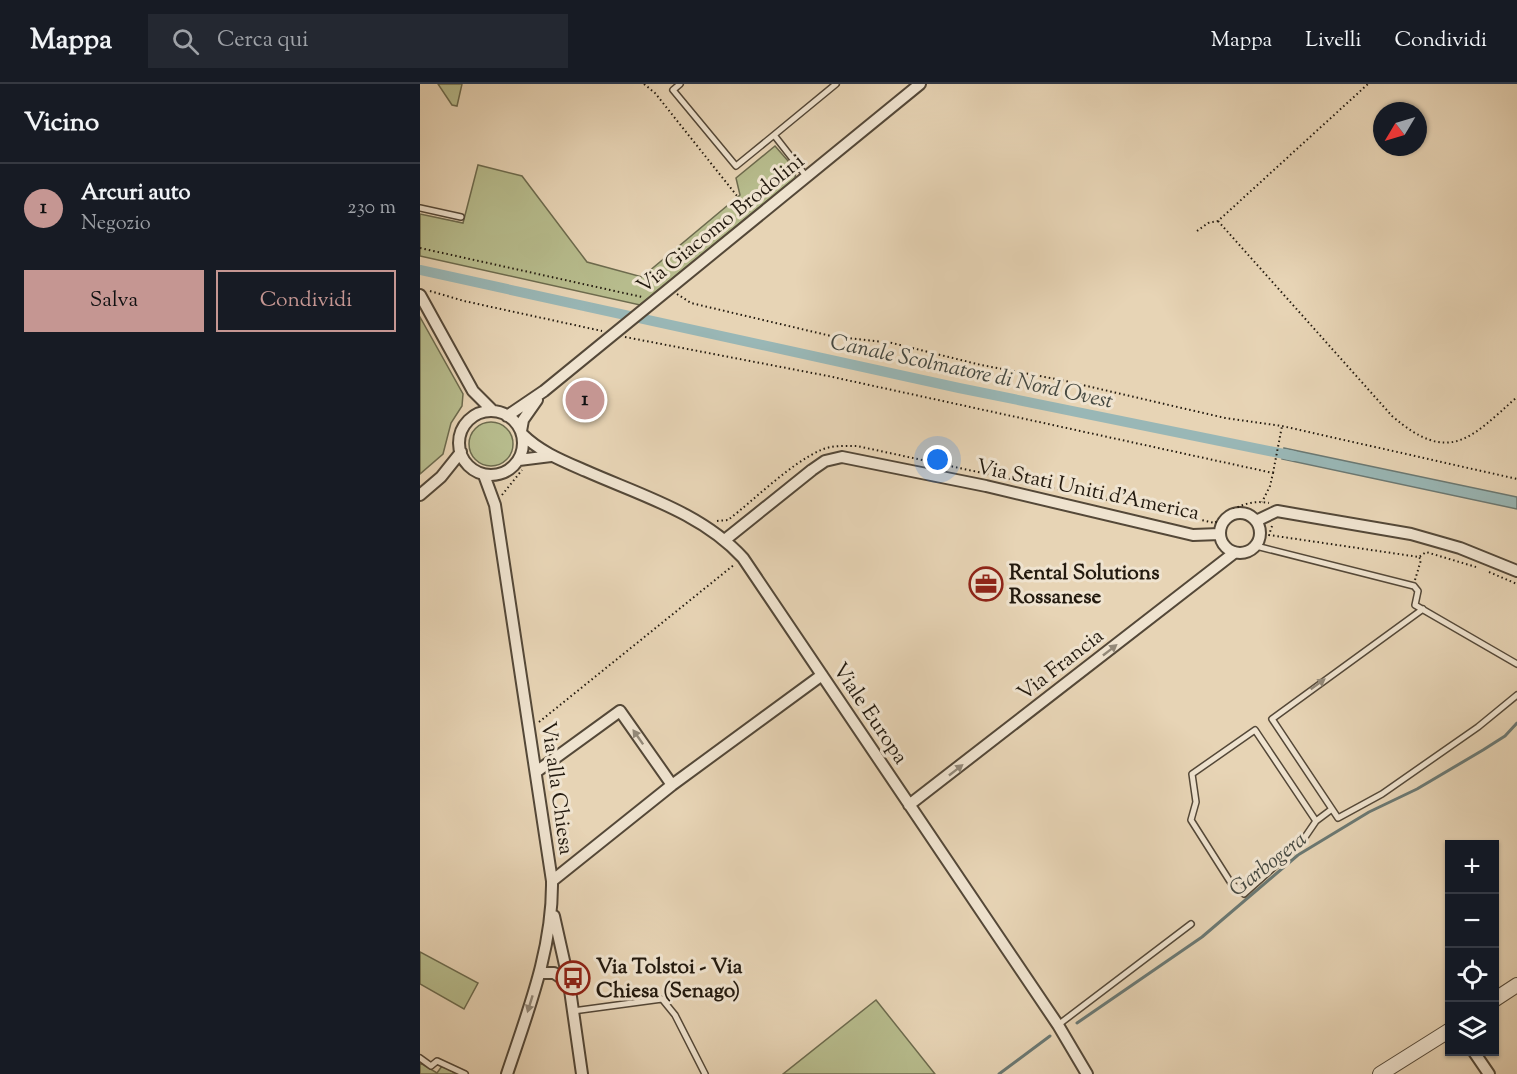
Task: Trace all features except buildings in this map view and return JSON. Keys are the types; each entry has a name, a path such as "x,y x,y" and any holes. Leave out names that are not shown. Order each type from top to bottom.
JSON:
{"street":[{"name":"Via Giacomo Brodolini","path":"507,416 544,391 920,84"},
{"path":"420,295 473,391 493,411 507,416 521,432 522,452 519,460 502,474 484,475 472,468 461,452 461,433 472,418 473,391"},
{"name":"Via Giacomo Brodolini","path":"521,432 523,420 544,391"},
{"path":"472,418 493,411"},
{"name":"Viale Europa","path":"521,432 551,456 695,519 726,539 743,558 1058,1025 1088,1074"},
{"path":"420,495 441,477 461,452"},
{"path":"519,460 551,456"},
{"name":"Via Stati Uniti d'America","path":"726,539 825,460 842,457 986,486 1193,535 1220,534"},
{"path":"441,477 472,468"},
{"name":"Via alla Chiesa","path":"502,474 497,500 552,881 552,907 540,973 507,1074"},
{"name":"Via alla Chiesa","path":"484,475 497,500"},
{"path":"1256,521 1277,511 1411,534 1460,548 1517,571"},
{"path":"1233,514 1245,514 1256,521 1260,533 1256,546 1246,553 1234,553 1224,546 1220,534 1223,522 1233,514"},
{"name":"Via Francia","path":"909,805 1234,553"},
{"path":"552,881 672,785 822,675"},
{"path":"536,772 620,711 672,785"},
{"path":"552,907 569,983 582,1074"},
{"path":"540,973 554,973 569,983"},
{"path":"1499,997 1517,985"},
{"path":"1380,1074 1445,1033"},
{"path":"1477,1056 1489,1074"}],"lane":[{"path":"680,84 673,90 736,166 836,84"},
{"path":"774,135 807,177"},
{"path":"420,208 461,217"},
{"path":"1256,546 1415,588 1415,605 1517,664"},
{"path":"1423,609 1272,719 1338,818 1382,794 1478,727 1517,695"},
{"path":"1316,821 1255,730 1192,774 1196,802 1191,820 1231,883 1244,894 1301,843 1316,821 1332,809"},
{"path":"1058,1025 1191,924"},
{"path":"573,1011 662,999 675,1015 705,1074"},
{"path":"420,1058 431,1066 437,1061 465,1074"}],"path":[{"path":"644,84 655,93 756,219"},
{"path":"1197,231 1208,223 1218,221 1368,84"},
{"path":"1218,221 1392,416 1407,429 1435,442 1463,441 1475,434 1517,397"},
{"path":"420,248 654,302"},
{"path":"670,289 691,303 831,336 892,343 981,365 1061,380 1225,418 1282,426 1517,479"},
{"path":"420,295 435,291 464,301 828,376 1273,473"},
{"path":"1262,502 1270,486 1282,426"},
{"path":"497,500 513,477"},
{"path":"1415,588 1421,560 1419,557"},
{"path":"529,729 743,558"}],"green space":[{"path":"438,84 462,84 457,106 452,105"},
{"path":"775,146 796,170 795,178 640,305 420,256 420,214 463,223 478,165 522,176 587,262 642,277 740,195 736,178"},
{"path":"420,317 463,394 462,406 451,423 443,454 420,474"},
{"path":"491,422 506,429 513,444 506,459 491,466 476,459 469,444 476,429"},
{"path":"420,952 478,983 464,1009 420,984"},
{"path":"876,1000 935,1074 783,1074"},
{"path":"420,1063 437,1073 442,1066 457,1074 420,1074"}],"water":[{"path":"1284,448 1517,497 1517,509 1282,459"}],"waterway":[{"name":"Canale Scolmatore di Nord Ovest","path":"420,270 959,388 1294,456"},
{"name":"Garbogera","path":"1077,1023 1202,937 1298,855 1369,812 1417,789 1483,750 1505,736 1517,723"},
{"name":"Garbogera","path":"999,1074 1050,1036"}],"place":[{"name":"Arcuri auto","path":"585,400"},
{"name":"Rental Solutions Rossanese","path":"986,584"},
{"name":"Via Tolstoi - Via Chiesa (Senago)","path":"573,978"}]}
